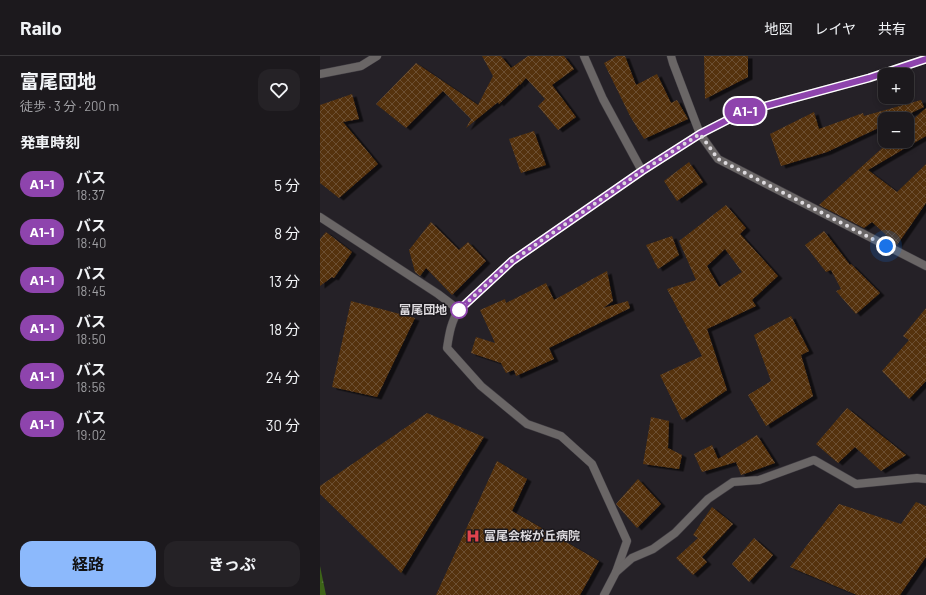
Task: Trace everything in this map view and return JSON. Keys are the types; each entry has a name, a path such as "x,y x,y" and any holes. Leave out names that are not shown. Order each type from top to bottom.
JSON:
{"street":[{"path":"320,74 361,66 377,56"},
{"path":"584,56 603,98 642,171"},
{"path":"671,56 700,134 718,159 926,266"},
{"path":"604,595 616,572 627,541 592,464 561,436 527,424 481,386 446,348 455,315 512,261 642,171 700,134 743,112 869,78 926,59"},
{"path":"320,217 438,294 459,310"},
{"path":"616,572 632,558 653,549 675,534 708,499 733,482 759,480 814,460 856,484 916,478 926,479"}],"green space":[{"path":"320,566 326,595 320,595"}],"building":[{"path":"482,56 501,56 511,68 528,56 564,56 574,69 552,85 576,117 558,130 538,106 545,99 526,78 520,85 518,82 519,85 499,104 498,102 466,128 471,119 443,91 406,128 376,104 416,63 478,105 493,76"},
{"path":"617,56 625,56 636,85 657,74 671,103 677,100 688,119 644,139 630,116 604,63"},
{"path":"704,56 748,56 748,77 705,99"},
{"path":"352,94 359,119 343,122 378,164 339,198 320,183 320,105"},
{"path":"921,100 924,107 913,112 878,112 907,104 914,104 914,102"},
{"path":"926,108 926,136 914,143 914,119"},
{"path":"814,112 819,129 863,113 864,116 878,112 878,128 827,152 781,166 770,134"},
{"path":"534,131 546,165 521,173 509,139"},
{"path":"882,148 906,148 868,170 897,192 926,164 926,203 897,245 872,222 864,228 819,205"},
{"path":"689,162 703,182 677,201 664,181"},
{"path":"726,205 746,228 740,234 778,276 752,300 756,306 707,329 727,390 682,420 660,375 702,356 667,289 696,280 679,241","holes":["725,249 742,272 719,287 707,266"]},
{"path":"431,222 459,250 468,242 486,261 452,295 426,268 420,276 415,272 409,250"},
{"path":"824,231 850,265 851,264 880,293 856,314 836,291 841,289 831,270 826,272 805,245"},
{"path":"326,232 352,252 334,278 332,277 320,286 320,239"},
{"path":"672,236 679,255 658,269 646,245"},
{"path":"607,271 613,301 603,308 628,301 630,308 549,348 554,359 516,376 514,370 506,373 501,363 471,353 476,337 495,343 480,310 505,299 506,303 546,283 554,300"},
{"path":"351,301 415,318 377,397 332,387"},
{"path":"926,308 926,381 909,399 882,371 909,340 903,336"},
{"path":"791,316 809,351 801,355 813,396 766,426 748,395 771,381 754,335"},
{"path":"847,408 906,455 881,471 855,447 838,463 816,444"},
{"path":"427,413 484,437 401,573 320,494 320,486"},
{"path":"651,417 669,421 668,448 682,455 679,469 643,464"},
{"path":"757,435 775,463 741,475 736,462 702,472 694,454 712,445 718,459"},
{"path":"497,461 527,479 512,511 599,561 580,595 436,595"},
{"path":"638,479 661,504 637,528 616,504"},
{"path":"916,502 926,506 926,557 900,595 857,595 790,567 839,504 901,524"},
{"path":"712,507 733,524 702,557 707,562 693,575 676,558 698,538 693,535"},
{"path":"754,538 773,555 749,582 732,564"}],"bus line":[{"name":"A1-1","path":"459,310 512,261 642,171 700,134 743,112 869,78 926,59"}],"place":[{"name":"富尾団地","path":"459,310"},
{"name":"富尾会桜が丘病院","path":"473,536"}],"route":[{"path":"459,310 512,261 642,171 700,134 718,159 886,246"}]}
